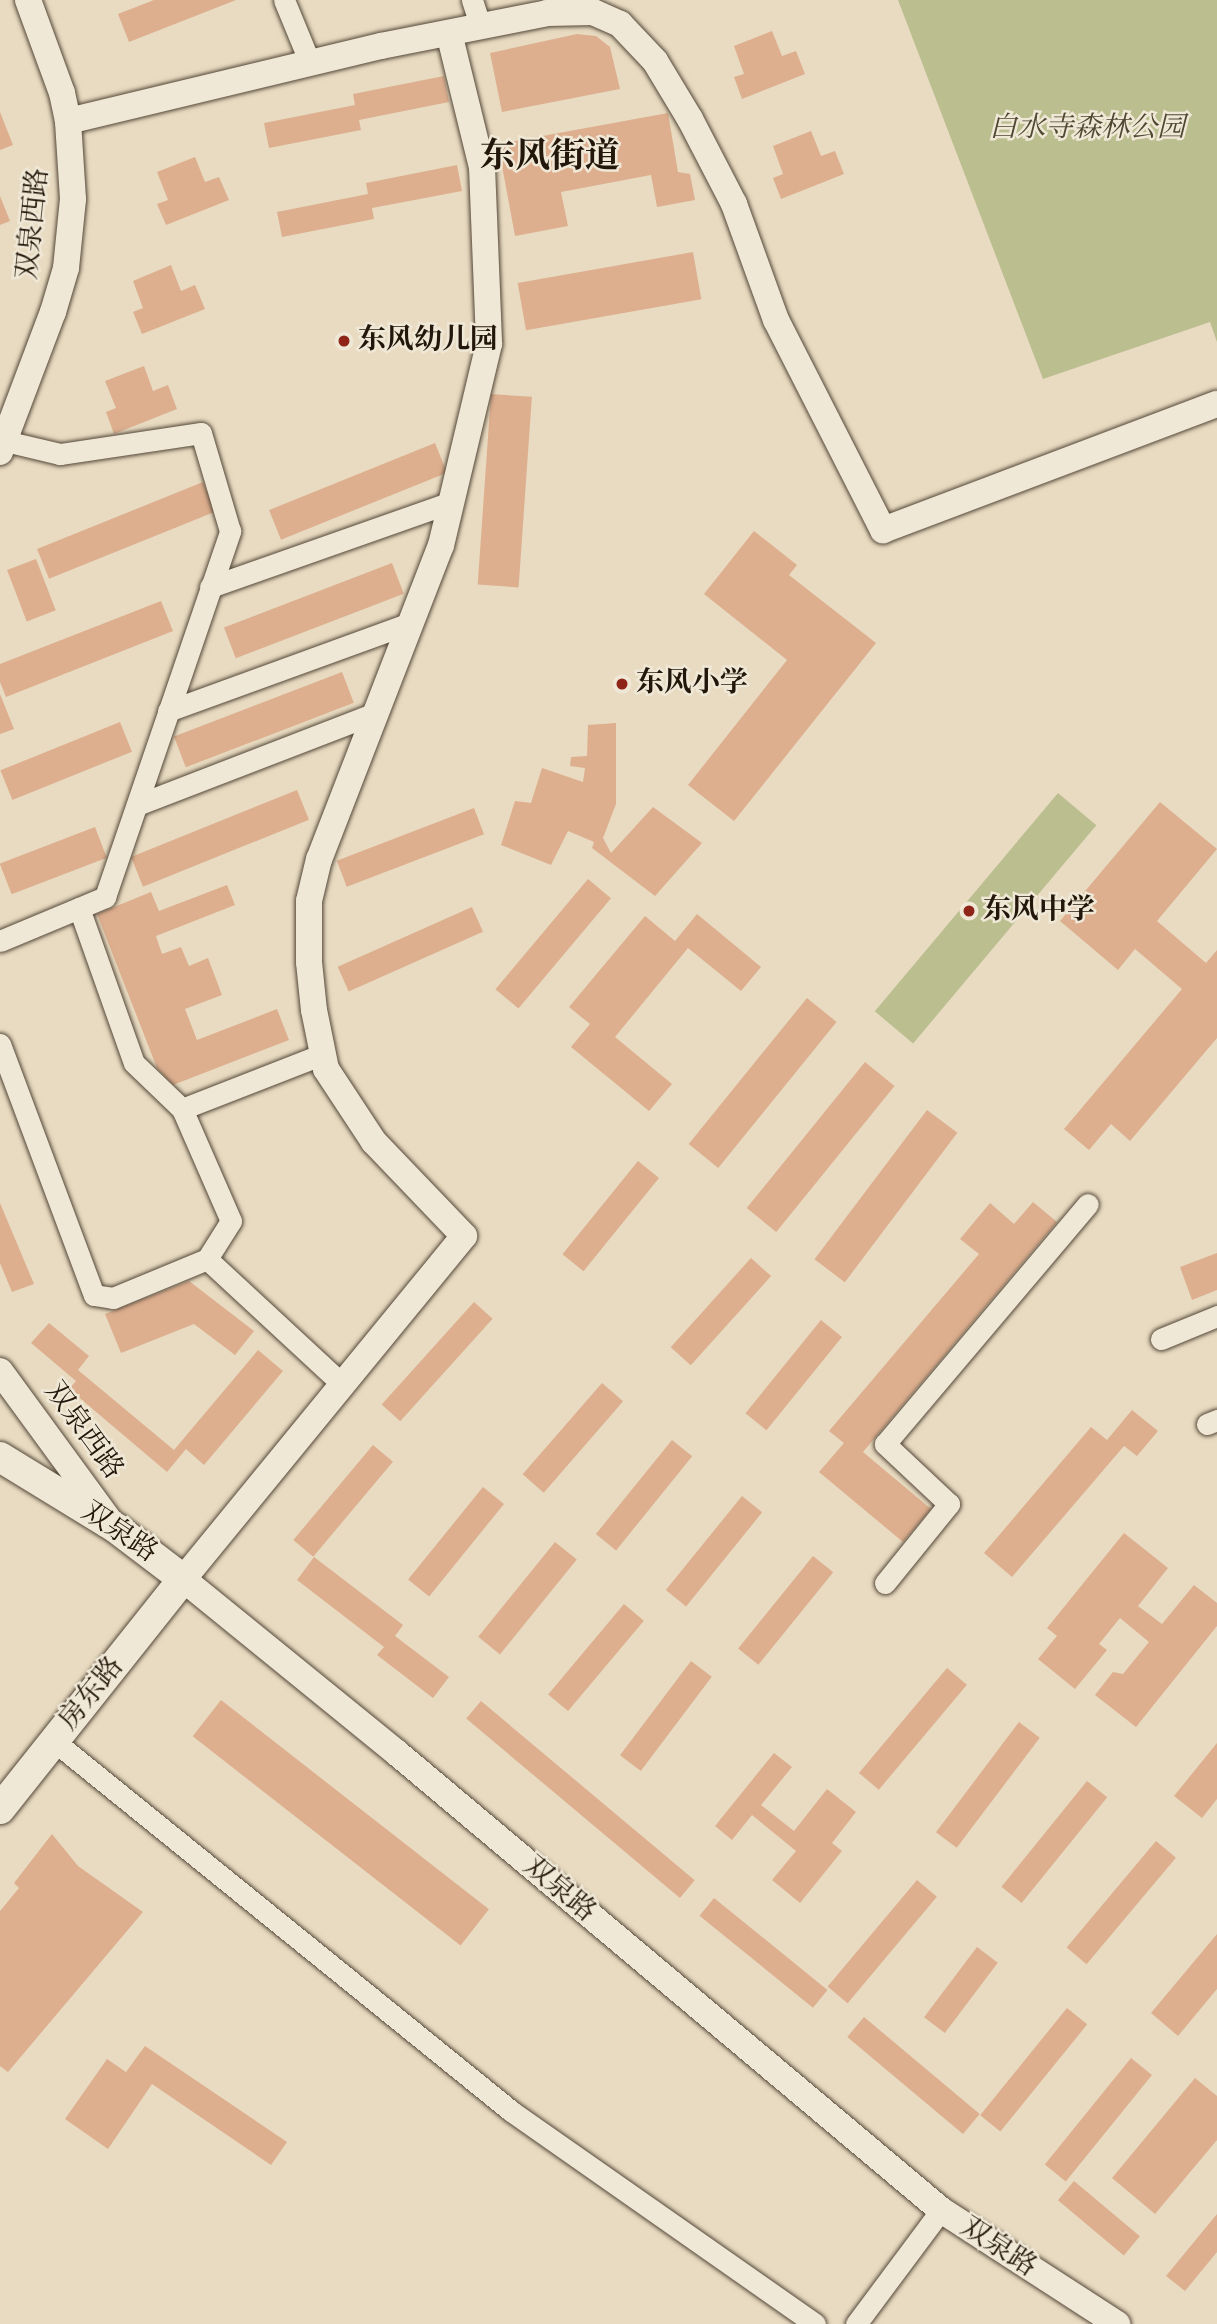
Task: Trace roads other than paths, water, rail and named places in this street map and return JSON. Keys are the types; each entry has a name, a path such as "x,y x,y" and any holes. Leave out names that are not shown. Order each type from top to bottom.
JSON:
{"main road":[{"name":"双泉路","path":"0,1457 116,1528 183,1578"},
{"name":"房东路","path":"0,1809 183,1578"}],"street":[{"name":"双泉西路","path":"2,447 53,312 66,268 73,199 68,121 28,0"},
{"path":"284,0 310,63"},
{"path":"472,0 481,27"},
{"path":"68,121 449,33 547,13 593,12 620,24 655,61 734,204 776,320 883,530 1217,404"},
{"path":"183,1578 464,1236 374,1142 326,1069 314,1010 309,962 309,901 318,859 378,712 441,545 489,344 482,167 449,33"},
{"path":"0,941 105,897 230,531 201,433 60,454 2,447"},
{"path":"210,587 451,502"},
{"path":"168,711 412,622"},
{"path":"136,805 378,712"},
{"path":"0,1044 94,1295 113,1298 207,1259 231,1221 182,1109 134,1063 79,908"},
{"path":"182,1109 323,1054"},
{"path":"885,1583 949,1504 884,1444 1088,1204"},
{"path":"207,1259 342,1384"},
{"path":"1161,1339 1217,1316"},
{"name":"双泉西路","path":"0,1371 116,1528"},
{"name":"双泉路","path":"183,1578 397,1753 941,2210 1117,2324"},
{"path":"54,1741 511,2111 815,2324"},
{"path":"856,2324 941,2210"}],"place":[{"name":"东风幼儿园","path":"344,341"},
{"name":"东风小学","path":"622,684"},
{"name":"东风中学","path":"969,911"}],"district":[{"name":"东风街道","path":"550,159"}],"park label":[{"name":"白水寺森林公园","path":"1087,129"}]}
